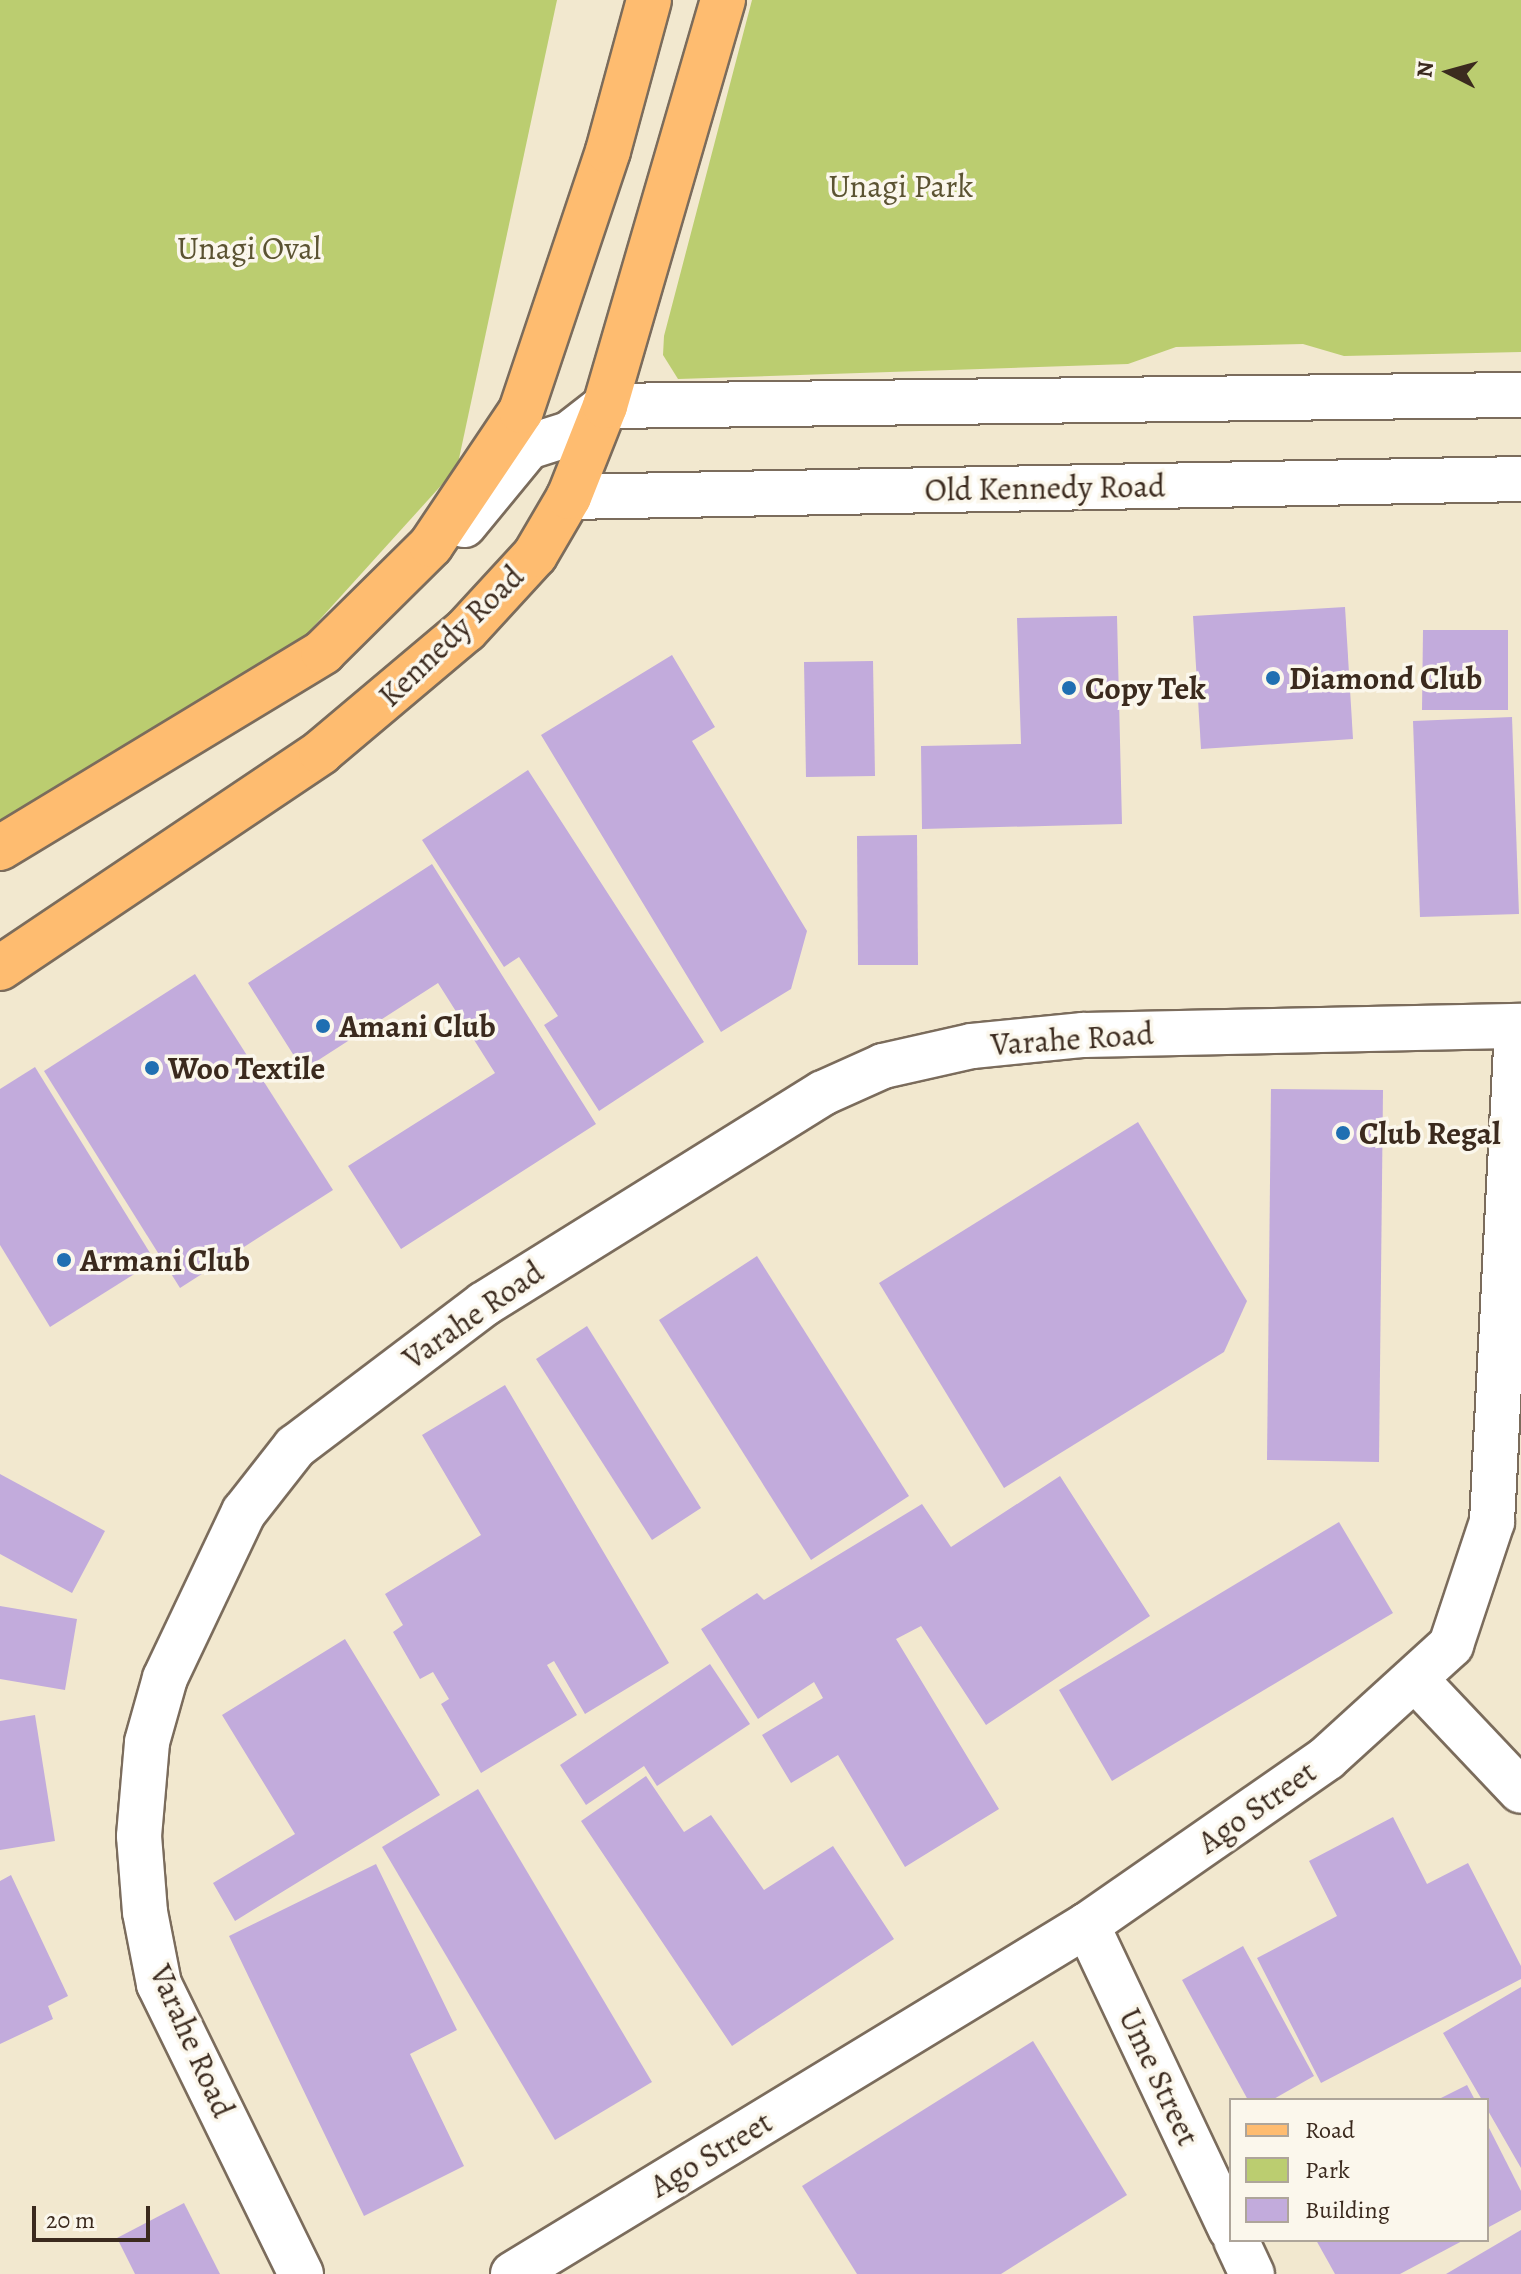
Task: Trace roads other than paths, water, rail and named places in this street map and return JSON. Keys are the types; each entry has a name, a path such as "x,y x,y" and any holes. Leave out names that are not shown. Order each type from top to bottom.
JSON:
{"main road":[{"path":"0,848 323,652 431,545 521,411 608,151 649,0"},
{"name":"Kennedy Road","path":"0,968 321,752 412,679 501,595 535,555 569,497 605,406 723,0"}],"street":[{"path":"431,545 456,535 528,447 569,434 605,406 1521,395"},
{"name":"Old Kennedy Road","path":"569,497 1521,479"},
{"name":"Ago Street","path":"513,2274 1087,1925 1327,1758 1417,1681 1451,1645 1492,1522 1519,1026"},
{"name":"Varahe Road","path":"301,2274 159,1984 145,1912 139,1836 147,1742 165,1678 244,1512 295,1447 364,1390 509,1287 823,1093 883,1066 972,1046 1083,1035 1519,1026"},
{"path":"1417,1681 1521,1791"},
{"name":"Ume Street","path":"1087,1925 1229,2225"},
{"path":"1237,2242 1252,2274"}],"place":[{"name":"Diamond Club","path":"1273,678"},
{"name":"Copy Tek","path":"1069,688"},
{"name":"Amani Club","path":"323,1026"},
{"name":"Woo Textile","path":"152,1068"},
{"name":"Club Regal","path":"1343,1133"},
{"name":"Armani Club","path":"64,1260"}],"park label":[{"name":"Unagi Park","path":"901,186"},
{"name":"Unagi Oval","path":"249,248"}]}
